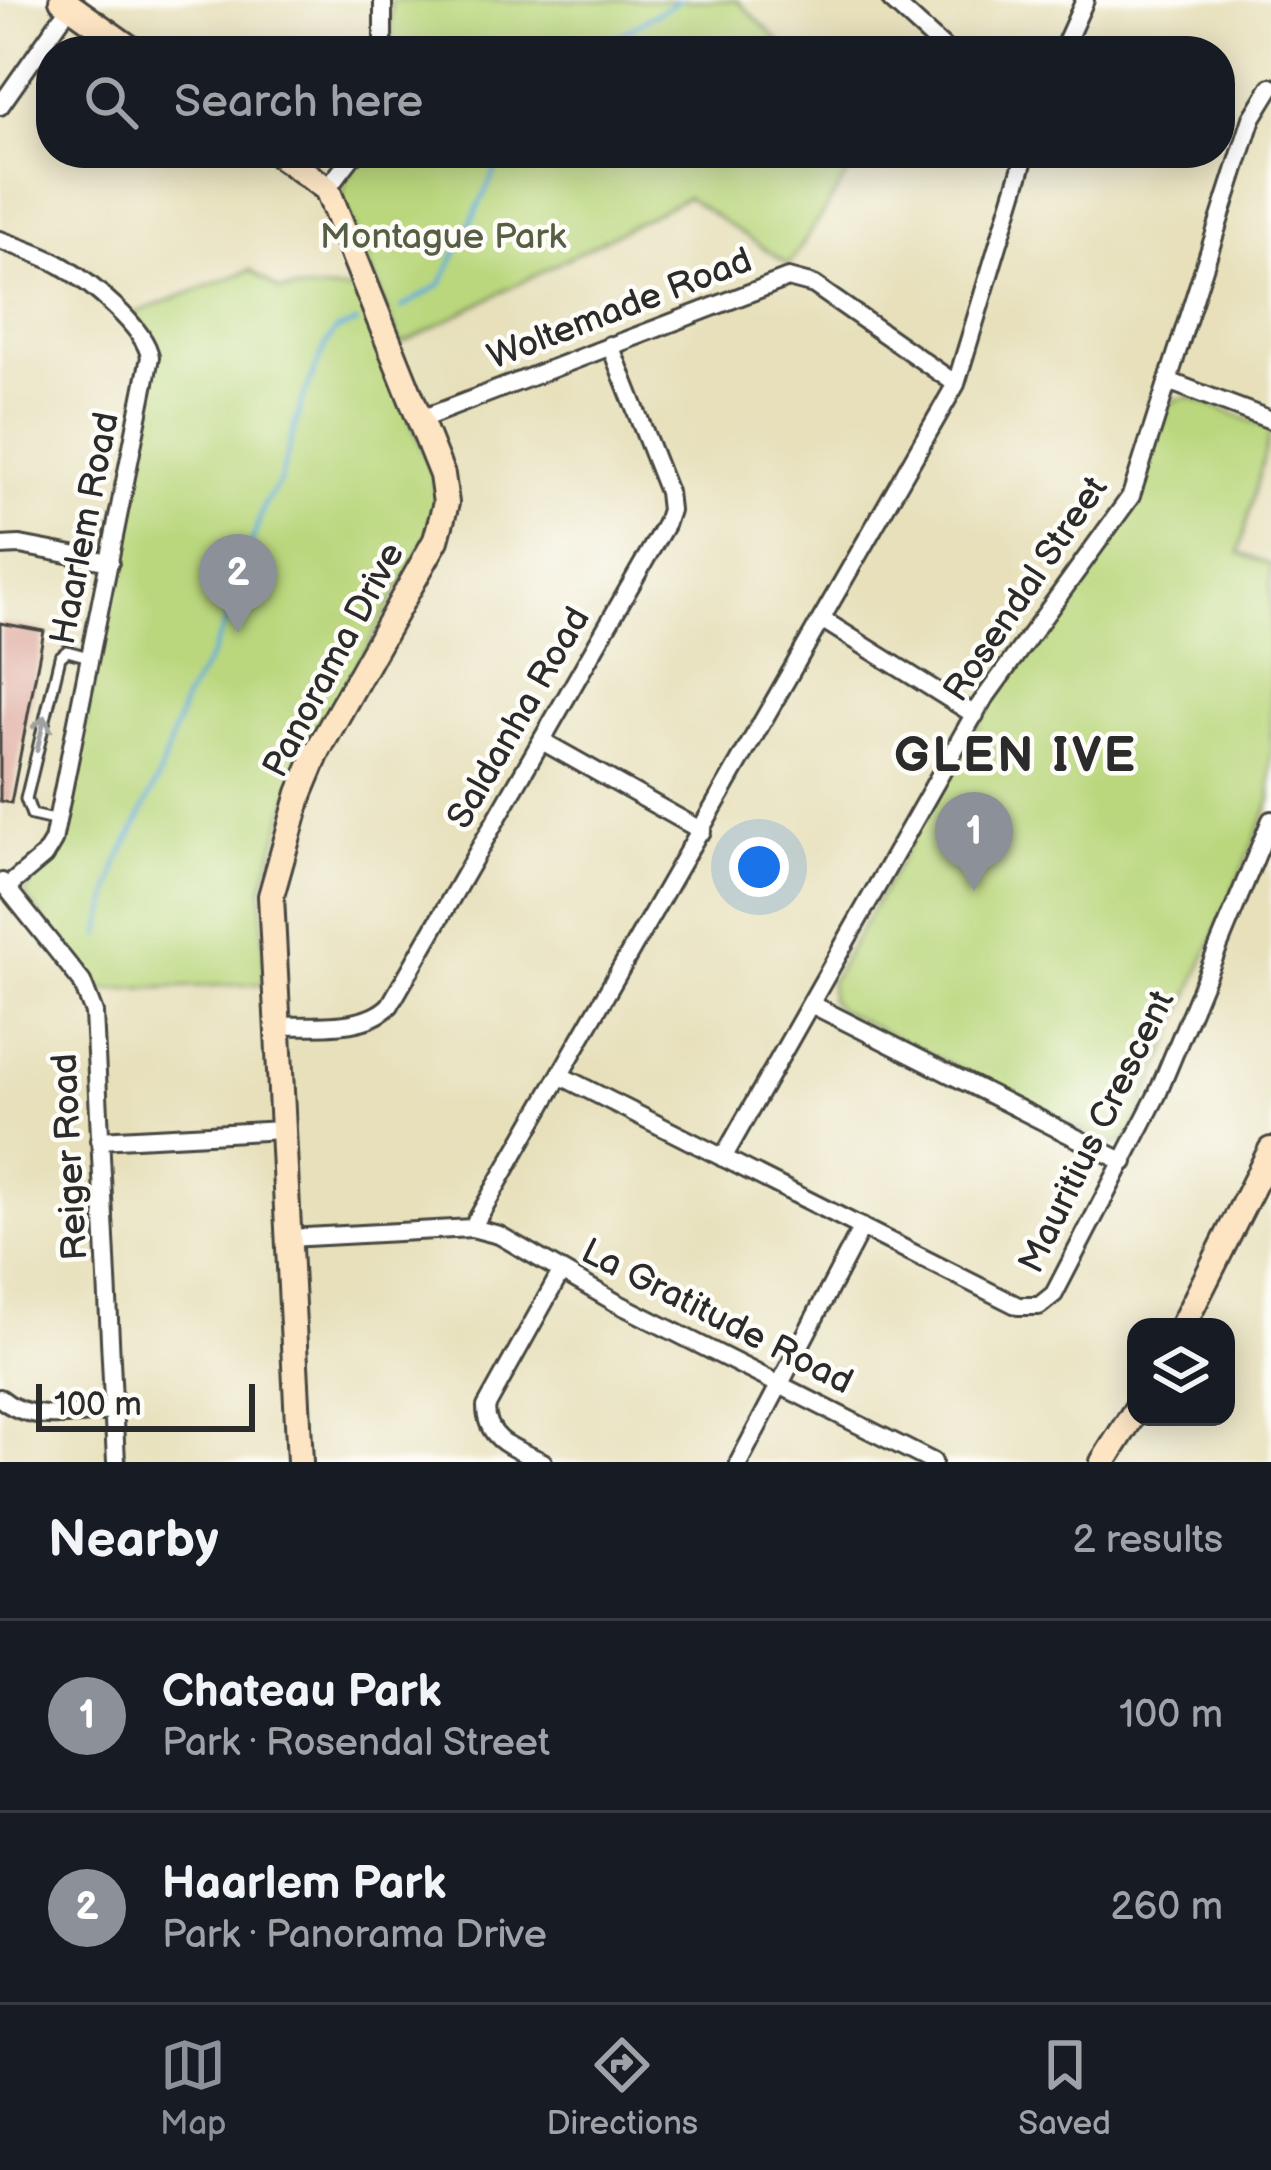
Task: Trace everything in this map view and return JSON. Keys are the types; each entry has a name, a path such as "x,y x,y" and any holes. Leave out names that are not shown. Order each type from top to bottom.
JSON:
{"street":[{"path":"383,0 383,36"},
{"path":"892,0 930,36"},
{"path":"1069,36 1085,0"},
{"path":"45,36 66,3 113,36"},
{"path":"0,106 36,50"},
{"name":"Rosendal Street","path":"723,1157 975,715 1131,496 1252,118 1271,86"},
{"path":"297,168 327,190 344,168"},
{"path":"288,1238 472,1228 956,385 1021,168"},
{"name":"Panorama Drive","path":"300,1462 271,896 300,794 318,750 443,522 445,484 327,190"},
{"name":"Haarlem Road","path":"0,240 67,268 138,329 147,342 149,365 58,821 44,856 3,883"},
{"name":"Woltemade Road","path":"421,419 775,281 795,278 814,285 956,385"},
{"name":"Saldanha Road","path":"276,1026 364,1021 385,1010 665,525 670,510 668,492 610,345"},
{"path":"1168,381 1271,420"},
{"path":"0,547 20,545 110,562"},
{"path":"823,620 975,715"},
{"path":"542,741 702,831"},
{"name":"Mauritius Crescent","path":"561,1076 1018,1306 1032,1308 1054,1294 1157,1095 1271,820"},
{"name":"Reiger Road","path":"3,883 88,993 95,1024 116,1462"},
{"path":"811,1004 1124,1162"},
{"path":"99,1140 282,1130"},
{"path":"1187,1318 1271,1150"},
{"path":"739,1462 862,1227"},
{"name":"La Gratitude Road","path":"472,1228 499,1235 561,1272 933,1462"},
{"path":"543,1462 495,1436 485,1415 489,1399 561,1272"},
{"path":"0,1398 33,1415 114,1411"},
{"path":"1103,1462 1127,1426"},
{"path":"1116,1462 1131,1426"}],"lane":[{"path":"58,821 32,815 26,799 60,657 70,651 91,657"}],"green space":[{"path":"391,0 737,0 774,36 391,36"},
{"name":"Montague Park","path":"355,168 845,168 849,172 789,265 687,197 401,344 342,199 345,182"},
{"path":"251,270 279,290 359,290 434,480 436,497 429,532 292,788 262,889 264,984 95,990 25,895 30,881 61,843 157,355 149,331 132,314"},
{"path":"1190,397 1271,429 1239,553 1271,565 1271,800 1132,1132 1112,1145 838,1009 830,1000 830,983 986,711 1132,507 1168,407"}],"building":[{"path":"0,623 44,631 11,803 0,801"}],"waterway":[{"path":"618,36 680,0"},
{"path":"401,308 441,284 497,168"},
{"path":"100,936 117,865 157,781 185,699 226,622 264,505 280,481 301,404 325,346 336,330 357,323"}],"place":[{"name":"Haarlem Park","path":"238,633"},
{"name":"Chateau Park","path":"974,891"}],"district":[{"name":"GLEN IVE","path":"1016,754"}]}
